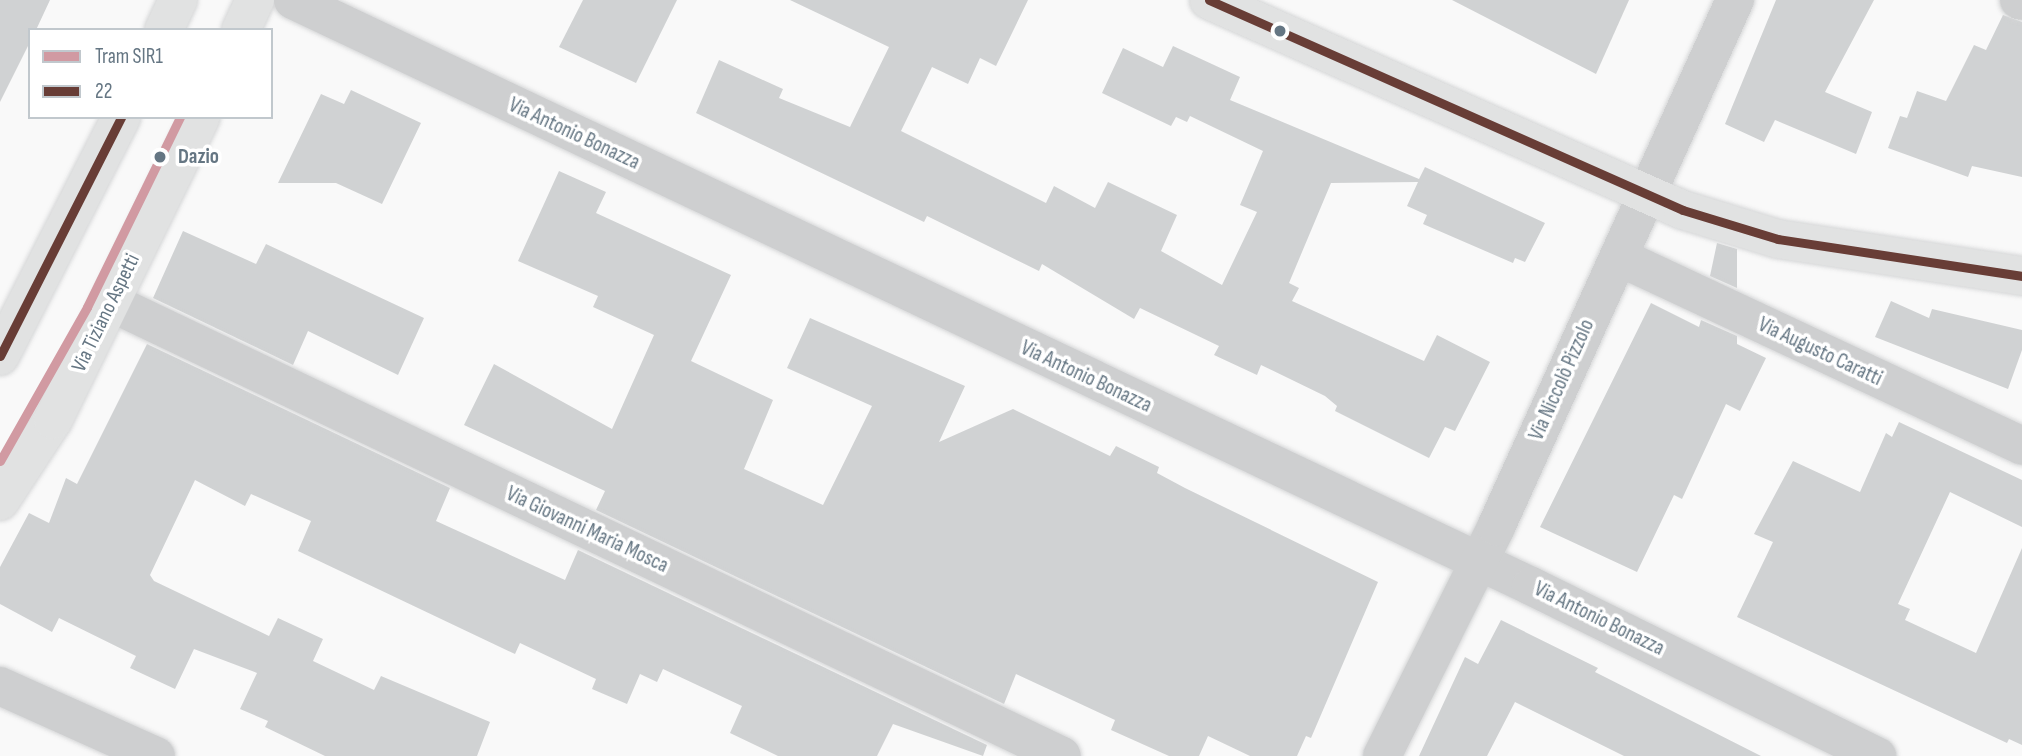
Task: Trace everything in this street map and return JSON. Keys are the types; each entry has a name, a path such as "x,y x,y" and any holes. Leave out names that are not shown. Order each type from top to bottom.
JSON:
{"street":[{"path":"165,28 178,0"},
{"path":"243,28 255,0"},
{"name":"Via Antonio Bonazza","path":"293,0 1477,562 1877,756"},
{"path":"1209,0 1649,195 1778,239 2022,276"},
{"name":"Via Niccolò Pizzolo","path":"1382,756 1477,562 1649,195 1735,0"},
{"path":"0,356 120,119"},
{"name":"Via Tiziano Aspetti","path":"0,501 53,420 200,119"},
{"name":"Via Augusto Caratti","path":"1619,257 2022,446"},
{"name":"Via Giovanni Maria Mosca","path":"112,303 1062,756"},
{"path":"0,686 156,756"}],"building":[{"path":"0,0 50,0 37,28 28,28 28,46 0,102"},
{"path":"583,0 677,0 636,83 559,47"},
{"path":"790,0 1028,0 996,66 980,58 968,84 932,67 901,131 1046,203 1054,186 1095,208 1108,182 1177,215 1161,251 1222,285 1257,212 1240,205 1263,151 1190,116 1187,122 1176,117 1171,126 1102,93 1123,48 1163,67 1173,46 1240,77 1230,100 1419,179 1425,167 1545,223 1525,262 1515,258 1513,263 1423,224 1427,215 1407,206 1418,182 1331,183 1289,283 1299,288 1292,301 1424,361 1437,335 1490,362 1455,431 1445,427 1429,458 1335,411 1337,406 1325,396 1261,365 1257,375 1214,355 1219,346 1140,308 1134,319 1042,264 1039,271 927,216 924,222 696,113 719,60 783,89 779,98 850,127 889,47"},
{"path":"1452,0 1629,0 1596,74"},
{"path":"1776,0 1874,0 1825,92 1872,112 1856,154 1775,120 1764,142 1725,124"},
{"path":"2003,15 2022,22 2022,177 1972,166 1968,177 1888,148 1900,116 1907,118 1917,91 1946,101 1974,45 1986,50"},
{"path":"351,90 421,123 382,204 336,183 278,183 321,94 344,104"},
{"path":"559,171 606,192 596,213 731,275 691,361 773,400 744,469 823,505 872,406 787,368 810,318 965,386 939,442 1013,409 1110,456 1116,446 1159,467 1157,473 1185,488 1378,582 1311,738 1306,736 1297,756 1250,756 1208,736 1199,756 1169,756 1111,730 1115,720 1016,674 1004,704 596,510 605,491 464,425 494,364 612,429 654,335 593,307 598,296 518,261"},
{"path":"183,231 256,264 266,244 424,318 398,375 308,331 293,365 153,298"},
{"path":"1717,243 1737,249 1737,288 1710,276"},
{"path":"1891,301 1929,318 1932,309 2022,330 2022,350 2008,389 1875,337"},
{"path":"1651,303 1699,327 1701,320 1737,336 1737,344 1766,358 1740,411 1726,404 1682,499 1674,495 1637,572 1540,527"},
{"path":"147,344 450,488 436,521 565,580 578,550 987,745 983,756 893,724 877,756 778,756 730,733 742,706 663,669 657,682 640,674 627,704 592,689 596,679 520,643 515,654 298,551 311,521 251,494 245,506 195,480 150,575 154,581 269,636 278,618 323,639 313,661 374,690 381,676 490,722 477,756 325,756 265,727 268,721 240,709 257,673 194,649 175,689 130,668 136,656 59,618 52,632 0,604 0,567 29,513 49,523 66,478 77,484"},
{"path":"1899,422 2022,480 2022,527 1950,492 1898,604 1910,609 1905,620 1976,653 2022,548 2022,745 2009,739 2007,743 1737,617 1773,542 1754,534 1793,461 1860,492 1886,433 1892,437"},
{"path":"1501,620 1598,668 1595,672 1761,756 1624,756 1515,702 1487,756 1419,756 1465,657 1478,664"}],"tram line":[{"name":"SIR1","path":"0,461 87,307 179,119"}],"transit line":[{"name":"22","path":"1209,0 1683,210 1778,239 2022,276"},
{"name":"22","path":"0,356 120,119"}],"place":[{"name":"Dazio","path":"160,157"}]}
